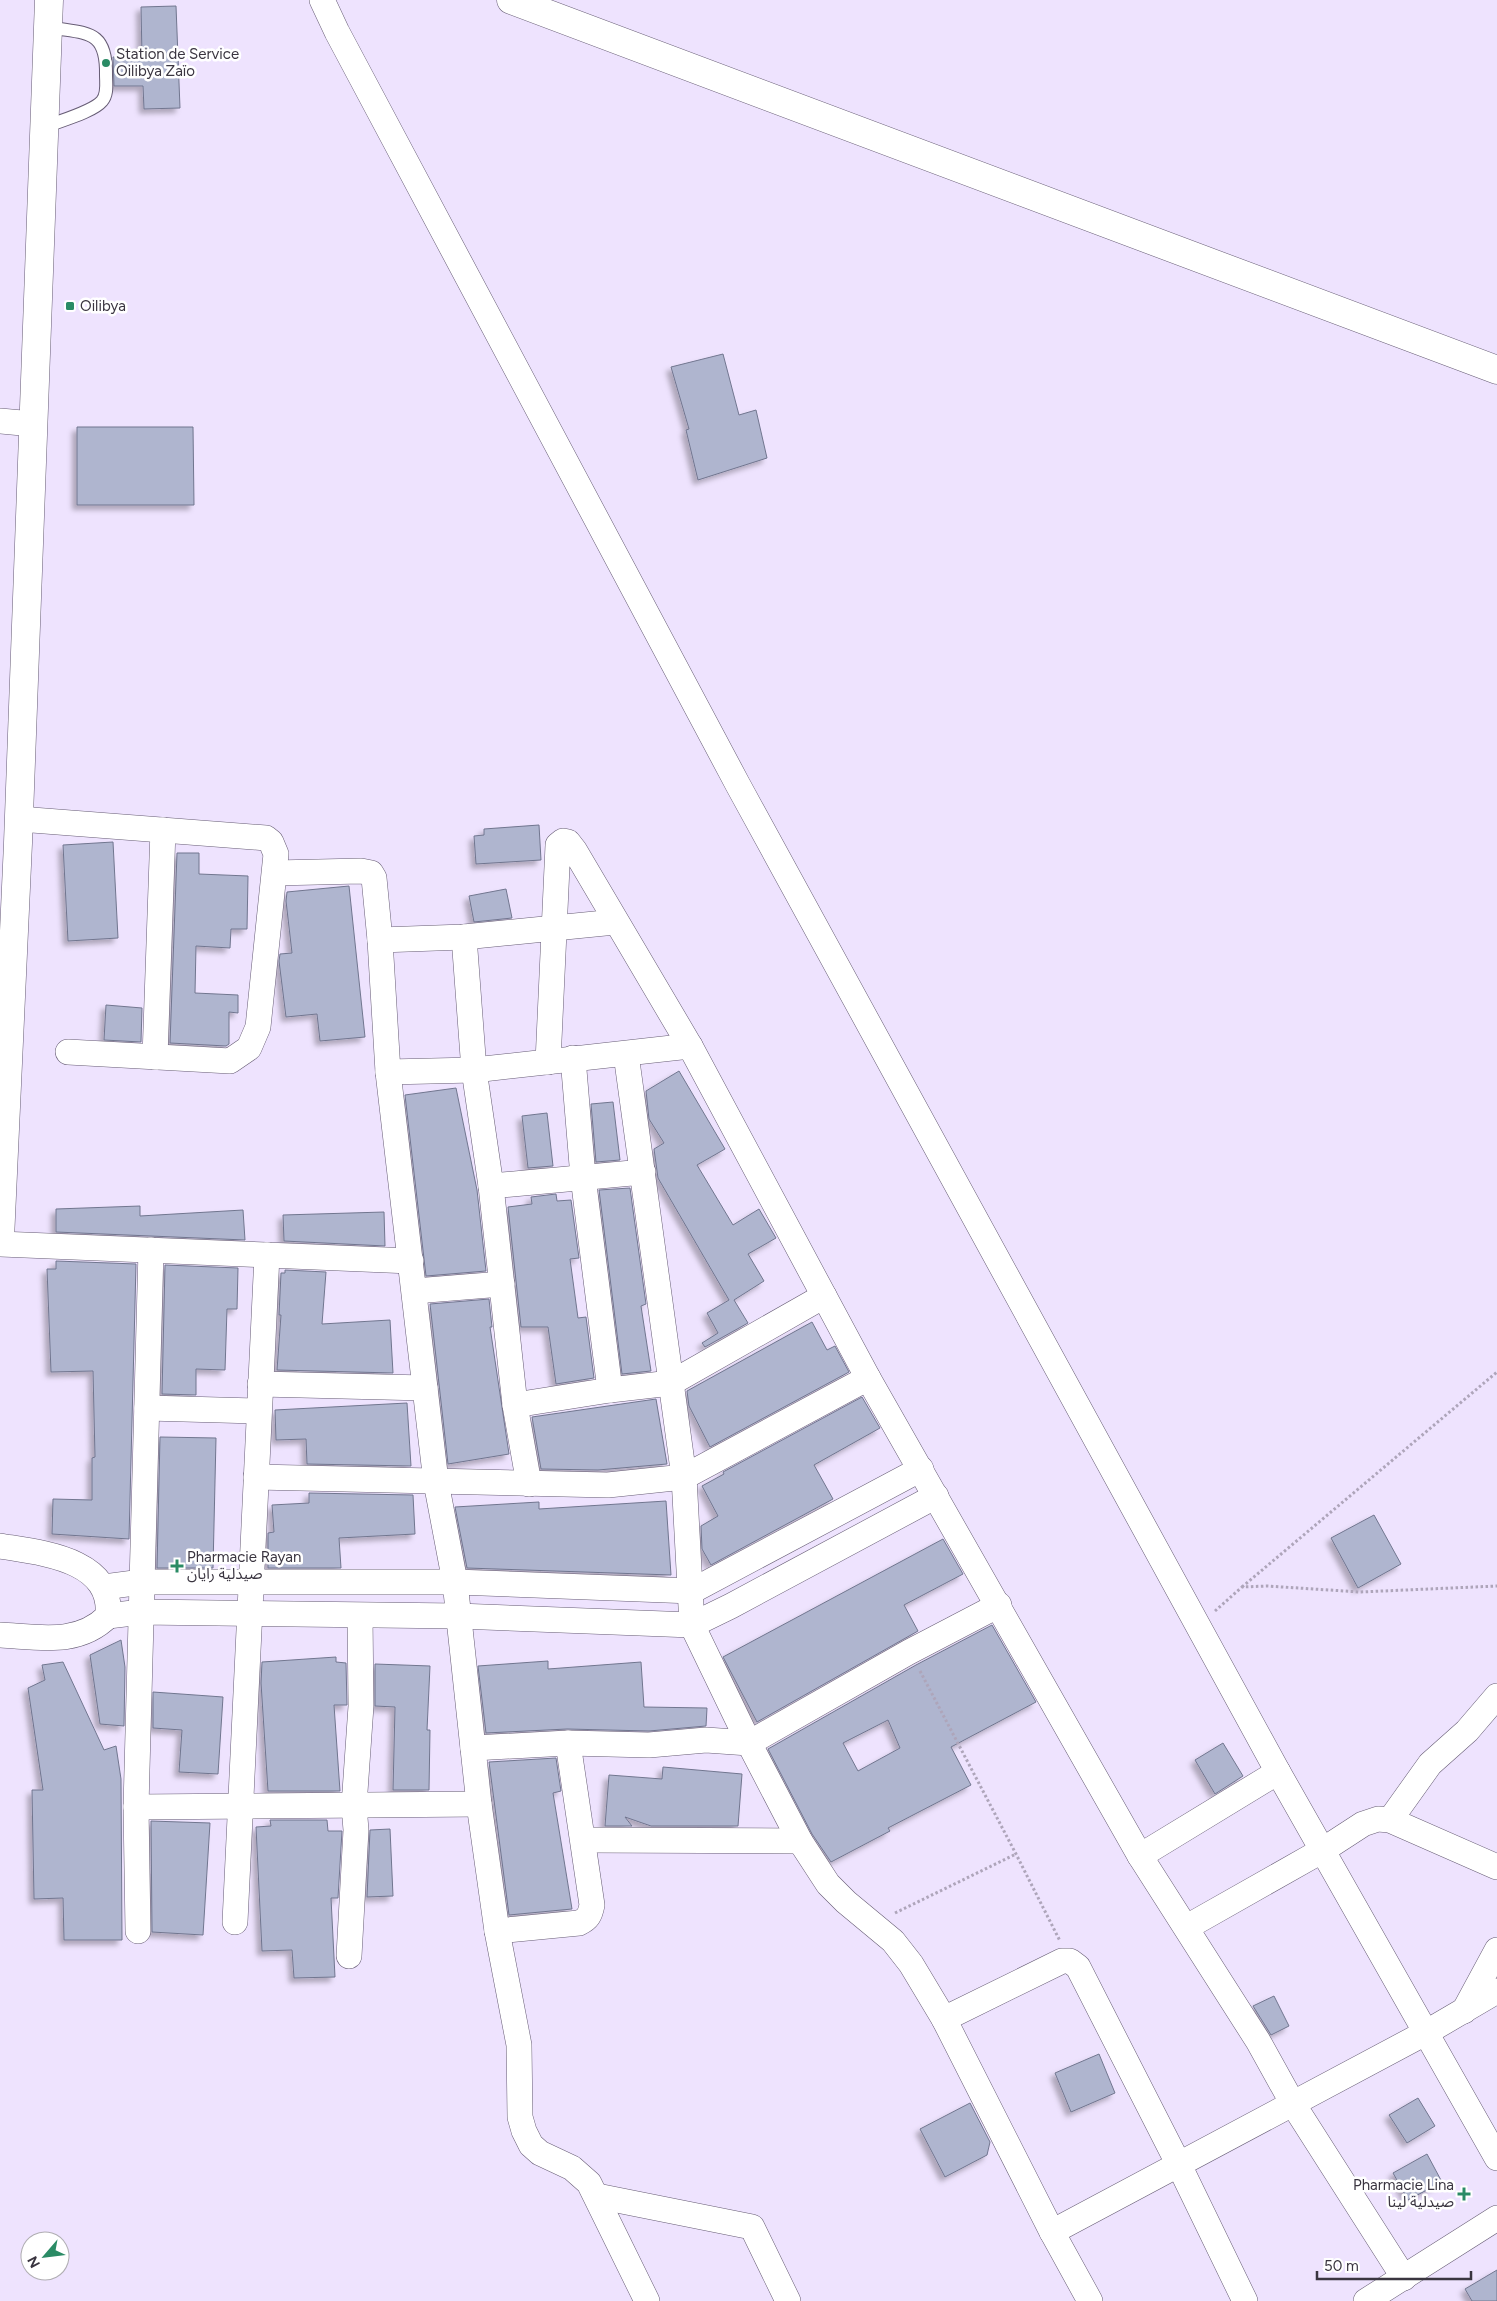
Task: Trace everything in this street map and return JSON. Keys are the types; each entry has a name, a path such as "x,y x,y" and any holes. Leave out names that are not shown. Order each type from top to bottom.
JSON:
{"main road":[{"path":"0,1239 12,825 33,424 49,0"},
{"path":"511,0 1497,370"}],"street":[{"path":"322,0 337,32 748,802 1278,1772 1497,2158"},
{"path":"337,32 339,0"},
{"path":"0,421 33,424"},
{"path":"12,825 163,830 266,838 272,842 274,848 276,873 258,1027 249,1048 230,1061 68,1052"},
{"path":"155,1056 163,830"},
{"path":"548,1062 556,928 558,845 563,841 568,842 575,851 615,922 690,1046 868,1378 999,1605 1140,1856 1187,1927 1258,2041 1293,2104 1404,2278"},
{"path":"276,873 361,871 371,873 376,886 388,1072 436,1482 455,1582 479,1804 497,1931 519,2045 520,2117 531,2145 540,2153 582,2176 597,2196 646,2301"},
{"path":"380,940 464,937 615,922"},
{"path":"464,937 474,1070 491,1186 515,1405 529,1484"},
{"path":"388,1072 474,1070 690,1046"},
{"path":"626,1054 684,1477 692,1591 692,1625 749,1743 800,1841 828,1884 893,1941 944,2018 1052,2232 1090,2301"},
{"path":"573,1058 583,1176 610,1390"},
{"path":"491,1186 583,1176 643,1172"},
{"path":"0,1244 411,1261"},
{"path":"138,1931 136,1807 151,1250"},
{"path":"236,1922 266,1255"},
{"path":"415,1292 502,1284"},
{"path":"515,1405 610,1390 671,1383 824,1296"},
{"path":"256,1477 608,1485 684,1477 868,1378"},
{"path":"260,1384 425,1388"},
{"path":"147,1408 259,1411"},
{"path":"104,1587 142,1582 455,1582 692,1591 921,1469"},
{"path":"0,1635 58,1638 78,1635 95,1628 108,1616 141,1612 458,1616 692,1625 936,1496"},
{"path":"0,1546 49,1554 78,1565 96,1577 104,1587 110,1602 108,1616"},
{"path":"473,1748 568,1743 649,1745 706,1740 749,1743 909,1652 999,1605"},
{"path":"349,1956 356,1830 354,1806 361,1706 360,1616"},
{"path":"1390,1820 1430,1764 1468,1731 1497,1696"},
{"path":"497,1931 579,1923 590,1914 592,1905 584,1840 568,1743"},
{"path":"1140,1856 1278,1772"},
{"path":"136,1807 479,1804"},
{"path":"1187,1927 1323,1850 1363,1824 1378,1819 1390,1820 1497,1867"},
{"path":"584,1840 800,1841"},
{"path":"1464,2011 1497,1950"},
{"path":"944,2018 1057,1964 1070,1961 1078,1967 1179,2164 1246,2301"},
{"path":"1052,2232 1427,2032 1497,1991"},
{"path":"597,2196 752,2227 788,2301"},
{"path":"1366,2301 1497,2218"}],"lane":[{"path":"45,127 97,106 106,95 106,63 100,41 93,36 48,27"}],"path":[{"path":"1199,1627 1242,1587 1497,1372"},
{"path":"1242,1587 1267,1586 1360,1592 1497,1586"},
{"path":"909,1652 1016,1854 1070,1961"},
{"path":"872,1924 1016,1854"}],"building":[{"path":"176,6 180,108 144,109 143,86 114,86 113,57 142,57 141,7"},
{"path":"723,354 739,415 756,410 767,458 698,480 686,430 689,429 671,367"},
{"path":"77,427 193,427 194,505 77,505"},
{"path":"539,825 541,860 476,864 474,836 484,835 484,829"},
{"path":"113,842 118,938 68,941 63,845"},
{"path":"177,853 199,853 199,874 248,876 247,929 231,929 230,948 196,946 195,993 238,995 238,1013 229,1012 229,1044 226,1046 170,1043"},
{"path":"349,886 365,1037 320,1041 317,1014 286,1017 279,961 280,954 292,953 286,901 287,892"},
{"path":"506,889 512,918 474,922 469,896"},
{"path":"106,1005 142,1008 141,1042 104,1040"},
{"path":"679,1071 725,1149 697,1165 733,1225 759,1209 776,1238 748,1254 764,1281 734,1300 748,1323 705,1347 702,1343 718,1333 707,1313 729,1300 658,1178 654,1149 664,1143 649,1119 646,1091"},
{"path":"456,1088 477,1190 486,1271 426,1276 405,1095"},
{"path":"613,1102 620,1160 596,1162 591,1104"},
{"path":"547,1113 553,1166 528,1168 522,1116"},
{"path":"630,1188 646,1304 641,1306 651,1371 622,1374 599,1190"},
{"path":"556,1194 557,1201 571,1200 579,1258 570,1259 578,1318 586,1317 594,1378 556,1384 548,1327 521,1327 508,1207 532,1204 531,1197"},
{"path":"140,1206 140,1216 243,1210 245,1240 56,1232 56,1209"},
{"path":"384,1212 385,1246 284,1241 283,1215"},
{"path":"56,1261 136,1264 129,1539 52,1534 53,1499 92,1500 92,1458 95,1457 93,1371 51,1372 47,1269 56,1269"},
{"path":"165,1265 238,1268 237,1309 227,1309 225,1370 196,1369 196,1395 162,1394"},
{"path":"285,1270 326,1272 322,1324 390,1320 393,1373 277,1370 281,1315 279,1315 281,1273 285,1273"},
{"path":"489,1299 492,1327 490,1327 509,1454 448,1464 430,1304"},
{"path":"812,1322 827,1350 835,1346 849,1372 710,1447 689,1406 687,1391"},
{"path":"862,1397 880,1428 814,1465 833,1499 711,1565 702,1549 701,1526 718,1516 702,1486 724,1474 723,1472"},
{"path":"656,1399 667,1464 598,1470 541,1469 532,1417"},
{"path":"407,1403 411,1466 307,1464 306,1439 276,1440 275,1410"},
{"path":"160,1437 216,1438 213,1568 157,1568"},
{"path":"309,1493 413,1495 415,1534 339,1538 341,1568 268,1568 268,1533 274,1532 272,1505 309,1503"},
{"path":"666,1501 671,1575 467,1568 455,1507 539,1502 539,1509"},
{"path":"1374,1515 1401,1564 1358,1588 1331,1538"},
{"path":"943,1539 963,1574 904,1605 918,1631 757,1722 723,1657"},
{"path":"992,1625 1036,1702 951,1747 971,1785 888,1828 890,1831 831,1862 812,1834 768,1749 916,1665","holes":["888,1720 900,1748 858,1771 843,1743"]},
{"path":"121,1640 125,1667 124,1726 100,1724 90,1655"},
{"path":"336,1657 336,1662 346,1663 347,1705 334,1705 340,1791 268,1791 261,1683 262,1662"},
{"path":"548,1661 548,1669 641,1662 644,1707 707,1708 706,1726 649,1731 567,1729 486,1733 478,1666"},
{"path":"63,1662 104,1750 116,1746 121,1779 122,1940 64,1940 63,1898 34,1899 32,1790 43,1790 28,1688 45,1680 42,1665"},
{"path":"375,1664 430,1666 427,1730 430,1730 429,1790 393,1790 395,1707 375,1706"},
{"path":"153,1692 223,1697 218,1774 179,1772 182,1730 153,1728"},
{"path":"1223,1743 1243,1776 1215,1794 1195,1760"},
{"path":"556,1758 561,1791 553,1793 572,1909 509,1915 489,1762"},
{"path":"663,1767 742,1774 738,1826 651,1826 625,1817 632,1826 605,1826 609,1775 662,1779"},
{"path":"270,1820 327,1820 328,1831 342,1831 338,1898 331,1898 335,1977 294,1978 292,1950 262,1951 256,1827 271,1826"},
{"path":"151,1821 210,1823 203,1935 152,1932"},
{"path":"390,1829 393,1896 367,1897 370,1830"},
{"path":"1274,1996 1289,2026 1271,2035 1253,2006"},
{"path":"1099,2054 1115,2093 1071,2112 1055,2073"},
{"path":"1418,2098 1435,2126 1407,2143 1389,2115"},
{"path":"970,2103 990,2142 987,2155 945,2177 920,2129"},
{"path":"1427,2154 1442,2182 1408,2200 1393,2173"},
{"path":"1497,2270 1497,2301 1472,2301 1465,2289"}],"place":[{"name":"Station de Service Oilibya Zaïo","path":"106,63"},
{"name":"Oilibya","path":"70,306"},
{"name":"Pharmacie Rayan صيدلية رايان","path":"177,1566"},
{"name":"Pharmacie Lina صيدلية لينا","path":"1464,2194"}]}
